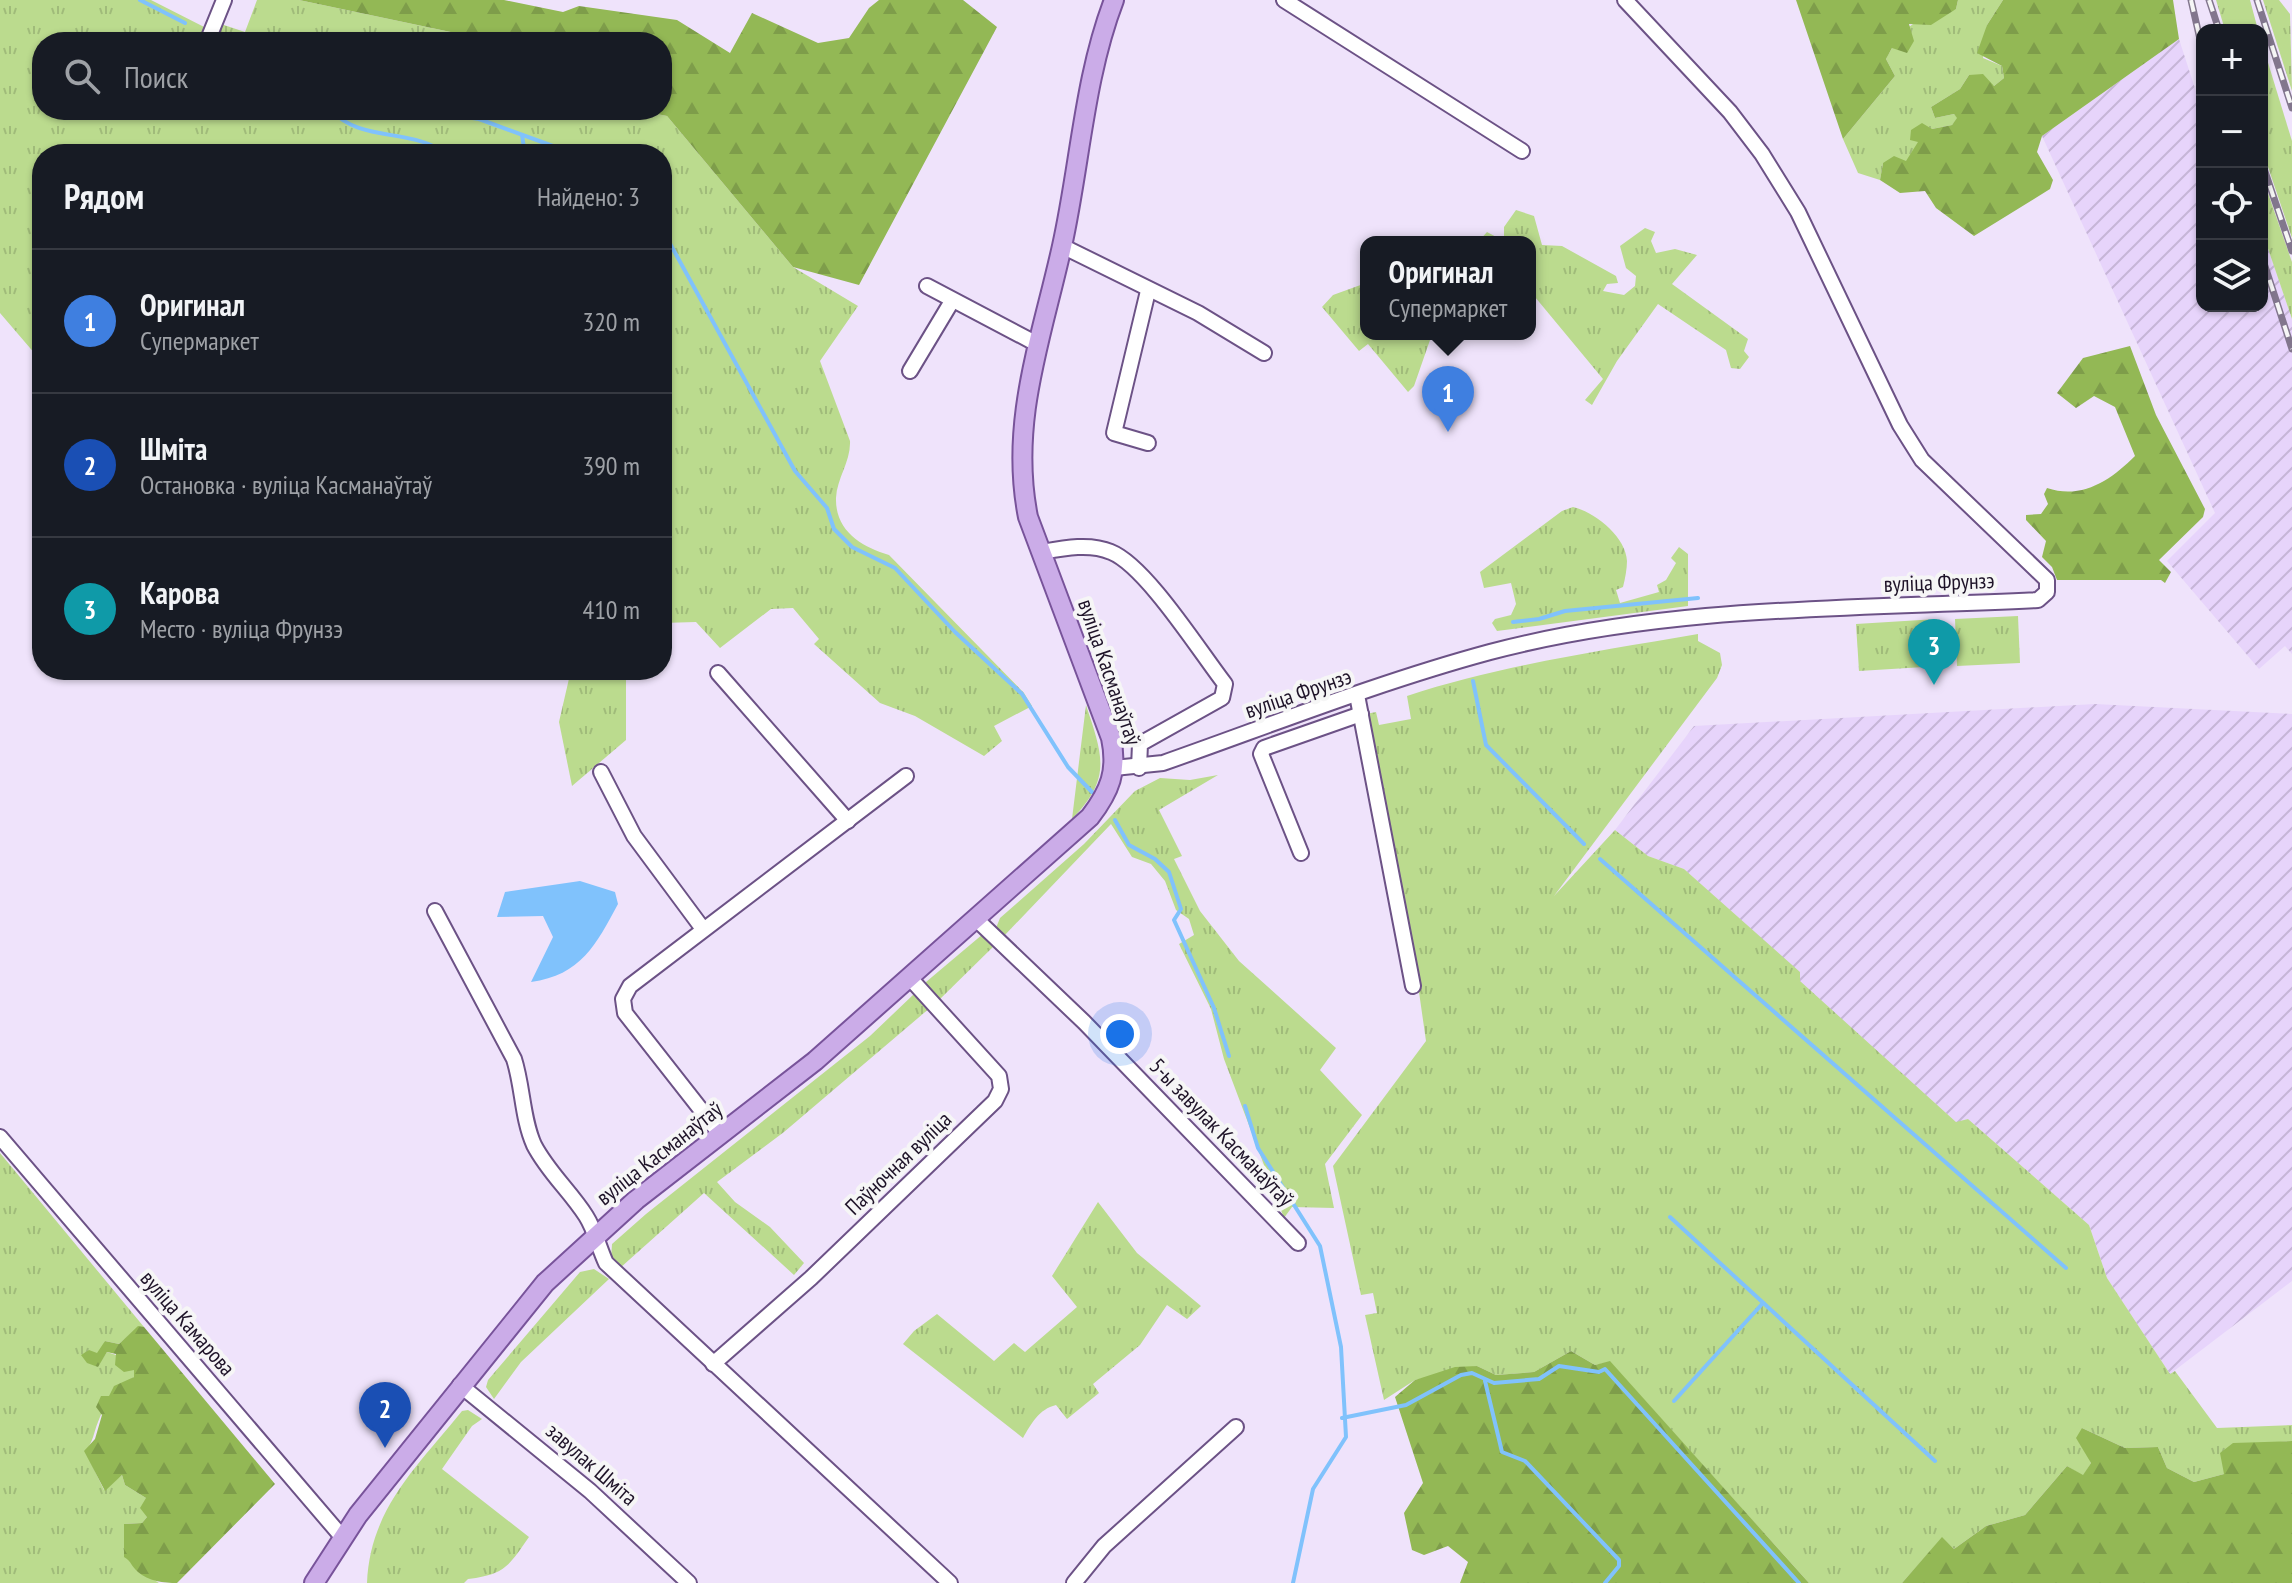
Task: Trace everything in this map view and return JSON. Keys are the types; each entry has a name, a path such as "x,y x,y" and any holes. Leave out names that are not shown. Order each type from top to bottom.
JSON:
{"main road":[{"name":"вуліца Касманаўтаў","path":"314,1583 343,1538 460,1385 545,1283 594,1235 815,1061 1090,817 1107,793 1114,768 1111,738 1028,517 1021,482 1024,407 1062,246 1091,85 1114,0"}],"street":[{"path":"211,32 224,0"},
{"path":"1284,0 1522,151"},
{"name":"вуліца Фрунзэ","path":"1114,768 1139,768 1490,652 1709,615 2038,600 2047,592 2047,580 1922,460 1900,425 1865,355 1798,212 1762,154 1730,112 1625,0"},
{"path":"1062,246 1102,263 1148,291 1198,313 1264,353"},
{"path":"927,286 1037,344"},
{"path":"1148,291 1114,433 1148,443"},
{"path":"910,371 952,301"},
{"path":"1042,552 1068,547 1101,549 1125,560 1225,684 1222,698 1140,744 1139,768"},
{"path":"718,673 848,821"},
{"path":"1357,695 1413,986"},
{"path":"1301,853 1261,754 1264,748 1361,714"},
{"path":"601,772 634,836 703,929"},
{"path":"720,1134 625,1013 623,999 630,986 906,776"},
{"name":"вуліца Касманаўтаў","path":"435,911 514,1059 522,1085 526,1124 535,1145 555,1178 588,1218 594,1235"},
{"name":"5-ы завулак Касманаўтаў","path":"976,919 1084,1022 1298,1243"},
{"name":"Паўночная вуліца","path":"713,1364 811,1278 995,1101 1001,1089 999,1076 909,977"},
{"name":"вуліца Камарова","path":"0,1137 343,1538"},
{"path":"594,1235 613,1271 950,1583"},
{"name":"завулак Шміта","path":"460,1385 579,1481 689,1583"},
{"path":"1074,1583 1104,1546 1236,1427"}],"shaded area":[{"path":"2179,39 2196,91 2196,312 2268,312 2268,249 2292,319 2292,654 2285,646 2259,669 2167,561 2215,513 2042,136"},
{"path":"2095,704 2292,714 2292,1281 2170,1374 2107,1278 2089,1225 1968,1119 1957,1123 1799,981 1799,972 1684,869 1648,856 1615,830 1694,726"}],"green space":[{"path":"0,0 151,0 214,32 32,32 32,120 670,120 793,267 858,306 820,361 850,441 836,498 840,520 860,542 889,555 1024,693 1032,706 994,726 1002,741 984,756 915,716 880,703 814,644 819,639 793,608 771,609 720,648 696,622 672,623 672,144 32,144 32,350 0,313"},
{"path":"257,0 299,0 451,32 245,32"},
{"path":"299,0 504,0 563,12 579,6 677,20 730,53 752,13 818,43 849,38 869,8 879,0 963,0 997,27 859,285 793,267 670,120 672,32 451,32"},
{"path":"1796,0 1958,0 1956,9 1931,25 1909,24 1914,41 1907,53 1892,48 1886,59 1895,76 1843,139"},
{"path":"1958,0 2003,0 1987,25 1983,58 2002,66 2004,78 1994,86 1969,75 1960,89 1931,107 1935,118 1954,114 1958,118 1952,125 1932,129 1906,162 1883,163 1880,180 1858,173 1843,139 1895,76 1886,59 1907,29 1922,20 1956,9"},
{"path":"2003,0 2173,0 2179,39 2042,136 2037,152 2053,180 2050,189 1974,236 1936,208 1925,191 1900,193 1880,180 1883,163 1894,156 1906,161 1918,142 1910,140 1911,130 1922,123 1932,129 1952,125 1957,118 1954,114 1935,118 1931,107 1960,89 1969,75 1983,74 1994,86 2004,78 2002,66 1977,53 1987,25"},
{"path":"2216,0 2250,0 2256,24 2223,24"},
{"path":"2263,0 2279,0 2290,14 2292,91"},
{"path":"218,23 245,32 214,32"},
{"path":"2268,63 2292,141 2292,238 2268,167"},
{"path":"2268,193 2292,262 2292,319 2268,249"},
{"path":"1516,210 1534,216 1542,245 1562,246 1616,276 1618,283 1607,284 1603,291 1624,295 1635,286 1636,276 1626,268 1620,246 1645,228 1655,232 1651,241 1656,253 1675,249 1697,255 1672,284 1748,339 1744,351 1749,357 1740,369 1731,368 1726,350 1658,304 1617,361 1592,405 1585,400 1603,379 1536,298 1536,236 1504,236 1504,227"},
{"path":"1360,285 1360,340 1430,340 1414,386 1408,392 1368,344 1359,351 1322,307 1333,295"},
{"path":"2130,346 2156,415 2205,509 2203,517 2159,560 2171,572 2165,583 2161,580 2057,580 2052,567 2042,557 2046,541 2026,520 2026,515 2041,514 2048,504 2044,494 2047,488 2072,491 2095,486 2135,456 2115,407 2094,396 2076,408 2057,393 2083,358"},
{"path":"1573,507 1599,520 1621,543 1627,561 1623,587 1616,590 1620,603 1659,592 1657,585 1666,580 1676,563 1671,558 1679,547 1688,554 1688,606 1497,631 1492,623 1495,619 1511,615 1516,604 1511,583 1484,588 1480,572 1562,511"},
{"path":"2018,616 2020,663 1957,666 1955,619"},
{"path":"1937,619 1940,666 1859,671 1856,624"},
{"path":"1698,634 1698,641 1720,653 1722,665 1717,678 1554,896 1615,830 1648,856 1684,869 1800,972 1800,981 1956,1122 1968,1119 2089,1225 2107,1278 2170,1374 2175,1371 2217,1428 2292,1425 2292,1441 2269,1443 2224,1474 2194,1482 2167,1468 2158,1447 2125,1448 2082,1428 2083,1444 2091,1463 2083,1476 2067,1466 2025,1515 1986,1526 1954,1549 1942,1538 1902,1583 1809,1583 1610,1362 1595,1365 1571,1351 1534,1372 1496,1375 1477,1366 1415,1380 1384,1400 1365,1315 1377,1313 1373,1293 1361,1295 1333,1166 1426,1041 1415,964 1366,714 1376,712 1379,725 1411,719 1407,696 1442,685 1551,660"},
{"path":"569,680 626,680 626,740 572,786 559,722"},
{"path":"1086,705 1099,752 1099,778 1094,791 1072,819"},
{"path":"1218,775 1159,810 1182,856 1174,859 1200,911 1239,961 1336,1048 1320,1070 1362,1115 1325,1164 1334,1208 1292,1207 1284,1218 1224,1059 1211,1009 1179,944 1194,935 1189,919 1176,910 1165,881 1151,864 1132,857 1111,824 1003,937 996,928 1000,918 1084,844 1135,791 1160,778 1190,780"},
{"path":"983,934 997,943 937,1002 924,987 926,982"},
{"path":"914,994 931,1007 784,1132 717,1182 735,1202 770,1227 804,1263 794,1275 704,1193 620,1268 611,1259 612,1244 646,1214 870,1036"},
{"path":"0,1153 144,1327 138,1327 119,1344 105,1341 97,1367 107,1352 134,1369 134,1377 108,1403 85,1451 104,1490 122,1475 125,1485 146,1498 147,1517 142,1523 124,1524 132,1560 159,1583 0,1583"},
{"path":"1098,1202 1137,1253 1201,1306 1187,1319 1167,1305 1140,1345 1093,1384 1099,1393 1067,1419 1056,1405 1045,1410 1023,1438 903,1344 914,1331 937,1314 994,1361 1014,1343 1025,1352 1077,1307 1052,1276"},
{"path":"594,1269 609,1279 521,1362 494,1399 486,1387 488,1380 580,1272"},
{"path":"138,1326 144,1327 275,1484 177,1583 146,1578 124,1557 124,1524 142,1523 147,1517 140,1508 146,1498 125,1485 122,1475 105,1491 84,1451 95,1439 102,1415 96,1407 101,1396 109,1396 114,1386 134,1377 134,1370 124,1372 115,1365 116,1354 107,1352 98,1367 87,1363 81,1355 89,1350 97,1353 105,1341 119,1344"},
{"path":"1571,1351 1595,1365 1610,1361 1809,1583 1460,1583 1468,1562 1448,1546 1424,1555 1412,1550 1404,1513 1423,1483 1395,1397 1415,1380 1455,1367 1477,1366 1496,1375 1534,1372"},
{"path":"468,1410 482,1419 472,1426 442,1469 529,1537 504,1567 464,1583 367,1583 370,1556 387,1510 413,1470 462,1411"},
{"path":"2082,1428 2125,1448 2158,1447 2167,1468 2194,1482 2224,1474 2220,1453 2233,1443 2292,1441 2292,1583 1902,1583 1942,1537 1954,1549 1986,1526 2025,1515 2067,1466 2083,1475 2091,1463 2076,1438"}],"water":[{"path":"580,881 615,892 618,904 594,945 575,965 563,973 531,982 553,937 543,916 497,917 505,892"}],"waterway":[{"path":"140,0 185,23"},
{"path":"342,120 368,131 427,144"},
{"path":"482,120 548,144"},
{"path":"522,135 523,144"},
{"path":"672,247 795,471 827,508 834,529 852,547 895,568 955,632 1022,694 1068,767 1092,792"},
{"path":"1513,622 1539,619 1565,611 1698,598"},
{"path":"1473,681 1486,745 1584,844"},
{"path":"1115,820 1129,845 1155,859 1169,872 1181,909 1174,920 1214,1008 1229,1056"},
{"path":"1600,859 2066,1268"},
{"path":"1245,1106 1258,1148 1320,1246 1341,1347 1346,1437 1313,1489 1293,1583"},
{"path":"1670,1217 1935,1461"},
{"path":"1674,1401 1763,1303"},
{"path":"1342,1418 1406,1405 1461,1375 1472,1373 1494,1383 1539,1379 1559,1366 1599,1372 1605,1369 1799,1583"},
{"path":"1485,1381 1502,1452 1525,1461 1619,1560 1619,1566 1605,1583"}],"railway":[{"path":"2191,0 2196,24"},
{"path":"2209,0 2217,24"},
{"path":"2257,0 2292,108"},
{"path":"2264,168 2292,251"},
{"path":"2268,275 2292,349"}],"place":[{"name":"Оригинал","path":"1448,432"},
{"name":"Карова","path":"1934,685"},
{"name":"Шміта","path":"385,1448"}]}
